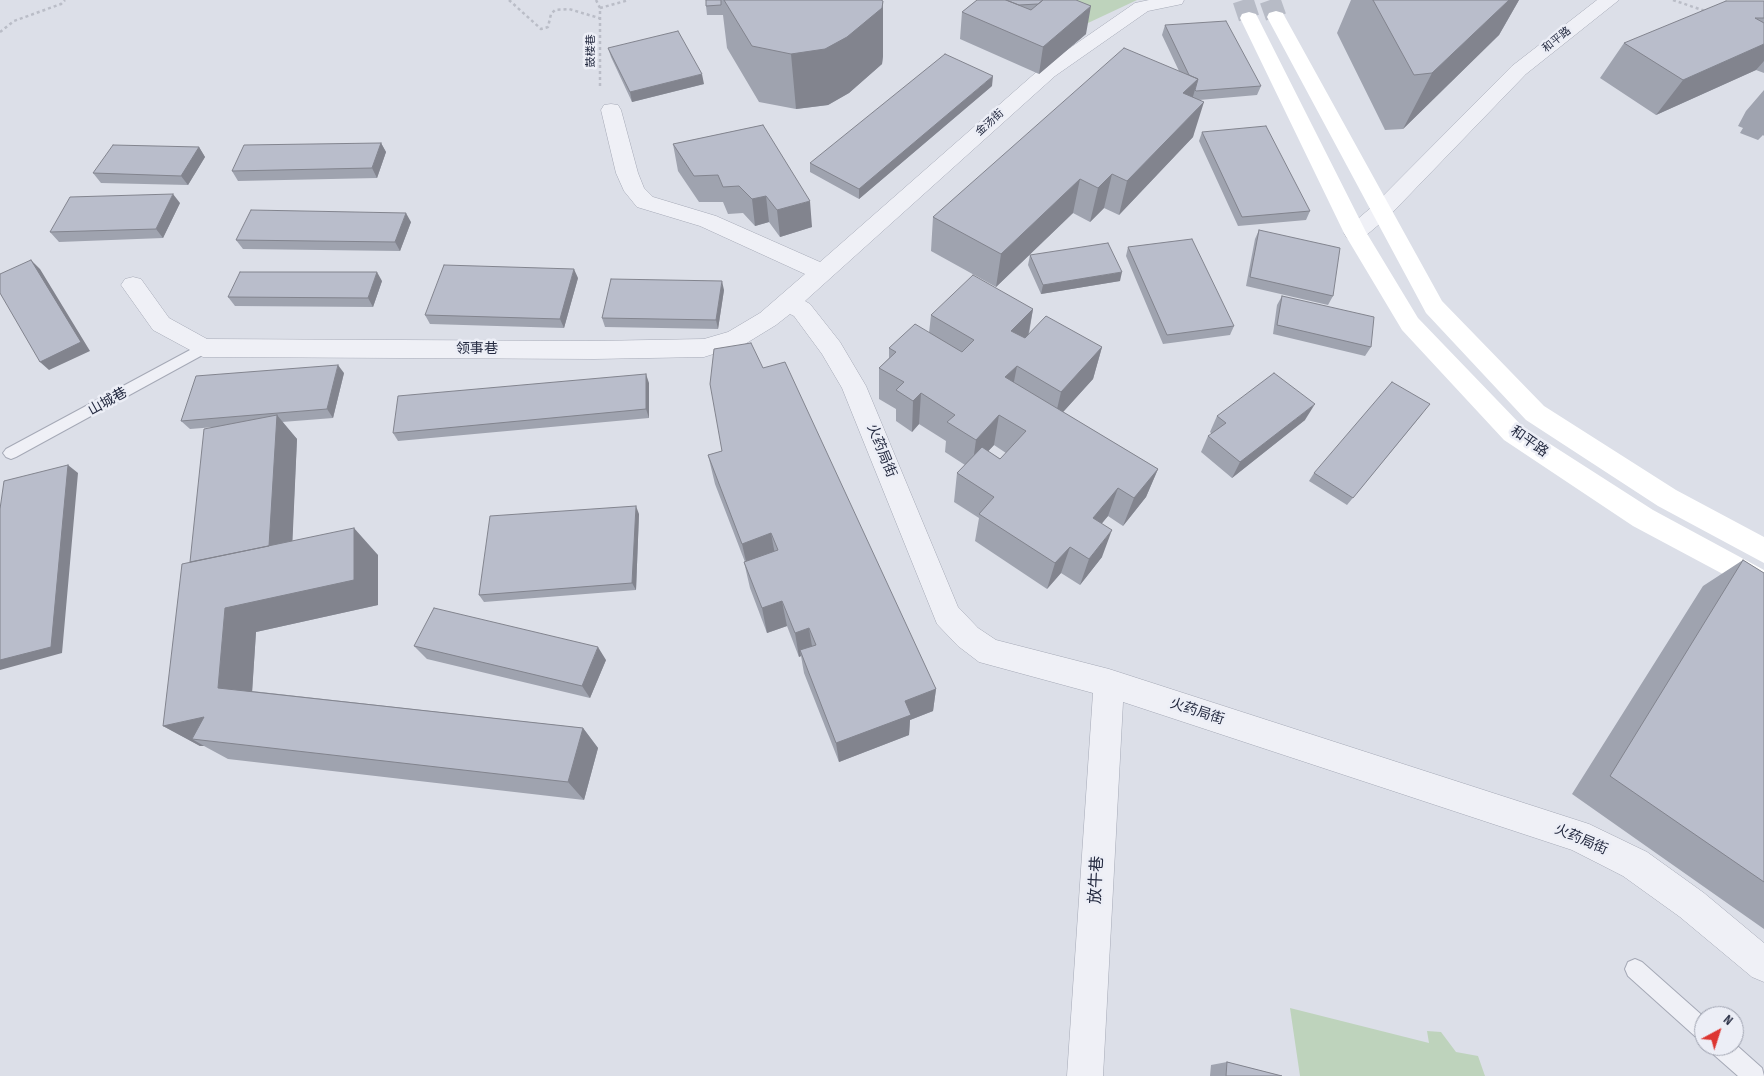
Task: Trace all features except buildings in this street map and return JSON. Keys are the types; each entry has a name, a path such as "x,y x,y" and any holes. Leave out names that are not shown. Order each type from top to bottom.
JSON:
{"main road":[{"name":"和平路","path":"1276,17 1434,307 1535,413 1667,498 1764,551"},
{"name":"和平路","path":"1249,18 1355,233 1410,324 1513,433 1643,518 1764,584"}],"street":[{"name":"金汤街","path":"821,272 1048,72 1142,7 1175,0"},
{"name":"和平路","path":"1355,233 1381,211 1519,70 1590,13 1610,0"},
{"path":"611,110 635,192 645,202 708,221 821,272"},
{"name":"领事巷","path":"133,285 161,324 203,348 594,350 704,348 736,338 768,319 821,272"},
{"name":"火药局街","path":"789,302 802,310 814,325 831,348 854,386 947,615 968,638 989,652 1109,683 1577,836 1634,864 1692,905 1764,965"},
{"name":"放牛巷","path":"1085,1076 1109,683"}],"lane":[{"name":"山城巷","path":"11,453 203,348"},
{"path":"1635,969 1694,1022"},
{"path":"1731,1056 1754,1076"}],"path":[{"path":"0,32 14,21 61,4 65,0"},
{"path":"509,0 533,24 541,29 548,27 551,14 555,10 569,9 599,18"},
{"path":"596,0 600,8 629,0"},
{"path":"1673,0 1709,13"},
{"name":"鼓楼巷","path":"600,8 600,113 611,110"}],"green space":[{"path":"1067,0 1137,0 1088,23"},
{"path":"1290,1008 1429,1043 1427,1031 1441,1032 1456,1052 1478,1056 1485,1076 1300,1076"}],"tunnel":[{"path":"1243,0 1249,18"},
{"path":"1270,0 1276,17"}]}
